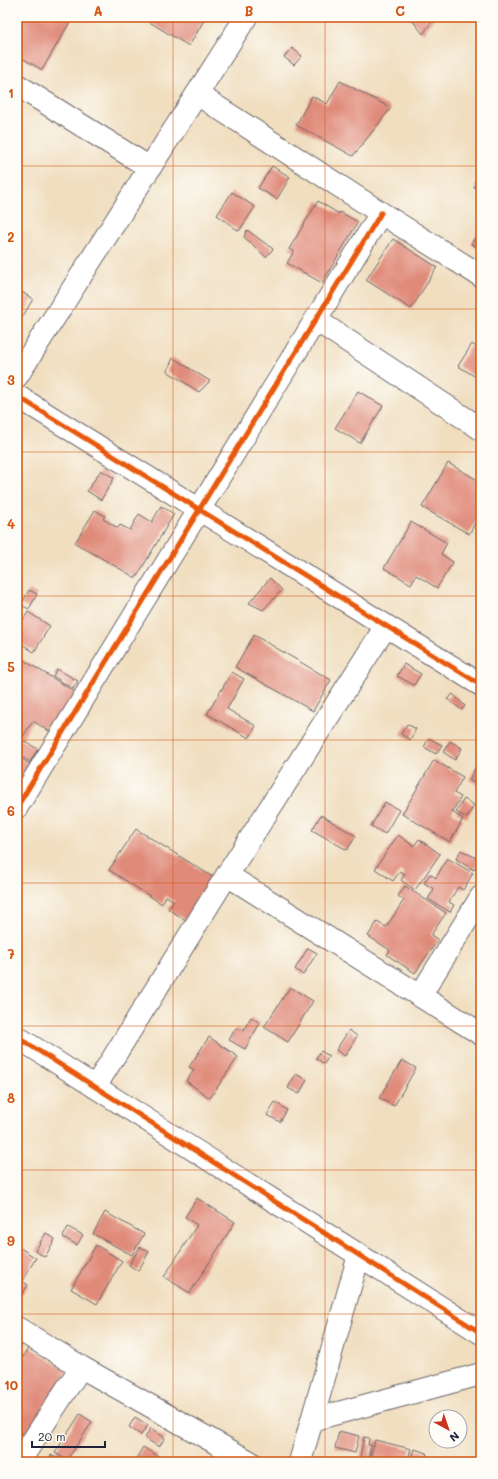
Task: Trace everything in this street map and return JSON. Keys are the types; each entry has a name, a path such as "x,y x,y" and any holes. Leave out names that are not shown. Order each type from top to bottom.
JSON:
{"street":[{"path":"17,376 246,17"},
{"path":"17,85 150,168"},
{"path":"197,94 481,276"},
{"path":"17,807 381,213"},
{"path":"316,320 481,430"},
{"path":"17,396 481,685"},
{"path":"95,1087 227,874 386,626"},
{"path":"227,874 481,1034"},
{"path":"420,996 481,897"},
{"path":"17,1037 359,1256 478,1326"},
{"path":"300,1462 359,1256"},
{"path":"17,1328 81,1368 250,1462"},
{"path":"19,1462 81,1368"},
{"path":"312,1420 481,1374"}],"building":[{"path":"17,17 73,17 42,70 17,55"},
{"path":"141,17 206,17 189,46"},
{"path":"406,17 435,17 423,34 412,20"},
{"path":"292,48 302,56 294,65 284,57"},
{"path":"340,81 391,108 353,156 296,125 312,96 327,104"},
{"path":"272,166 290,177 277,199 258,188"},
{"path":"481,176 481,190 474,187"},
{"path":"232,192 255,207 239,231 217,215"},
{"path":"318,201 339,214 340,212 358,222 322,283 287,263 294,251 289,249"},
{"path":"481,228 481,250 471,244"},
{"path":"247,230 273,249 266,257 244,237"},
{"path":"393,239 437,267 411,309 366,280"},
{"path":"17,289 33,299 17,326"},
{"path":"472,344 481,350 481,380 458,366"},
{"path":"173,358 210,381 199,392 167,371"},
{"path":"358,391 383,406 360,443 335,428"},
{"path":"448,463 481,482 481,513 469,534 422,507"},
{"path":"101,470 114,478 101,500 87,491"},
{"path":"161,506 174,514 136,578 75,543 95,510 105,516 103,519 118,528 120,525 130,530 139,514 152,522"},
{"path":"411,522 447,543 441,554 453,562 437,588 416,575 411,584 384,568"},
{"path":"270,578 282,590 263,610 249,603"},
{"path":"29,590 37,594 29,609 21,605"},
{"path":"28,612 50,626 34,652 17,641 17,629"},
{"path":"254,635 331,680 313,711 235,667"},
{"path":"17,656 77,693 52,733 33,721 22,738 17,735"},
{"path":"404,664 421,674 414,685 397,676"},
{"path":"57,669 78,681 73,689 53,676"},
{"path":"232,672 244,679 227,709 256,726 249,738 207,714"},
{"path":"453,694 465,706 462,710 447,699"},
{"path":"407,724 416,729 410,740 401,734"},
{"path":"429,738 442,745 436,754 424,747"},
{"path":"20,739 38,749 30,762 17,754 17,744"},
{"path":"450,741 462,748 455,760 443,752"},
{"path":"17,756 30,764 17,786"},
{"path":"434,760 463,777 454,793 461,797 452,812 463,819 450,842 402,814"},
{"path":"477,765 481,767 480,786 469,780"},
{"path":"464,799 474,805 467,818 456,812"},
{"path":"385,802 399,810 385,834 371,826"},
{"path":"321,815 356,836 347,850 312,830"},
{"path":"136,829 216,879 189,922 168,909 174,901 166,896 162,904 109,870"},
{"path":"398,835 414,846 419,839 440,854 415,890 401,880 405,874 400,871 393,881 375,869"},
{"path":"461,850 480,860 474,870 456,859"},
{"path":"447,858 473,873 463,890 458,887 449,902 454,905 450,912 428,899 434,889 424,883 430,874 436,878"},
{"path":"405,886 446,913 431,935 438,940 415,973 387,955 390,950 368,936 377,922 386,927 404,900 398,896"},
{"path":"308,948 317,953 303,975 295,969"},
{"path":"290,987 313,1001 288,1042 264,1027"},
{"path":"251,1017 260,1023 245,1049 229,1040 236,1028 243,1031"},
{"path":"349,1030 357,1036 345,1056 336,1050"},
{"path":"209,1037 238,1057 210,1098 186,1081 194,1070 189,1067"},
{"path":"321,1051 329,1056 324,1064 316,1058"},
{"path":"402,1060 416,1068 394,1106 379,1098"},
{"path":"296,1074 307,1080 299,1094 288,1088"},
{"path":"275,1102 287,1110 280,1122 267,1115"},
{"path":"197,1198 235,1222 190,1293 164,1277 197,1225 185,1217"},
{"path":"105,1212 144,1234 132,1255 93,1234"},
{"path":"68,1227 83,1235 77,1245 63,1237"},
{"path":"46,1233 55,1239 45,1257 35,1251"},
{"path":"96,1245 122,1261 97,1304 71,1289"},
{"path":"17,1246 36,1258 22,1281 28,1285 19,1299 17,1298"},
{"path":"140,1247 149,1252 138,1271 129,1265"},
{"path":"17,1338 24,1342 17,1354"},
{"path":"29,1347 68,1371 28,1437 17,1431 17,1366"},
{"path":"80,1414 92,1422 67,1460 55,1453"},
{"path":"135,1417 148,1425 141,1435 129,1427"},
{"path":"151,1428 165,1438 159,1447 145,1438"},
{"path":"339,1431 359,1436 355,1453 335,1448"},
{"path":"364,1437 369,1438 368,1445 371,1445 368,1462 359,1462"},
{"path":"375,1440 411,1449 408,1459 404,1458 402,1462 369,1462"},
{"path":"143,1447 158,1456 154,1462 134,1462"},
{"path":"414,1449 427,1453 425,1462 410,1462"},
{"path":"51,1455 63,1462 48,1462"}],"cycle path":[{"path":"17,807 381,213"},
{"path":"17,396 481,685"},
{"path":"17,1037 481,1333"}]}
